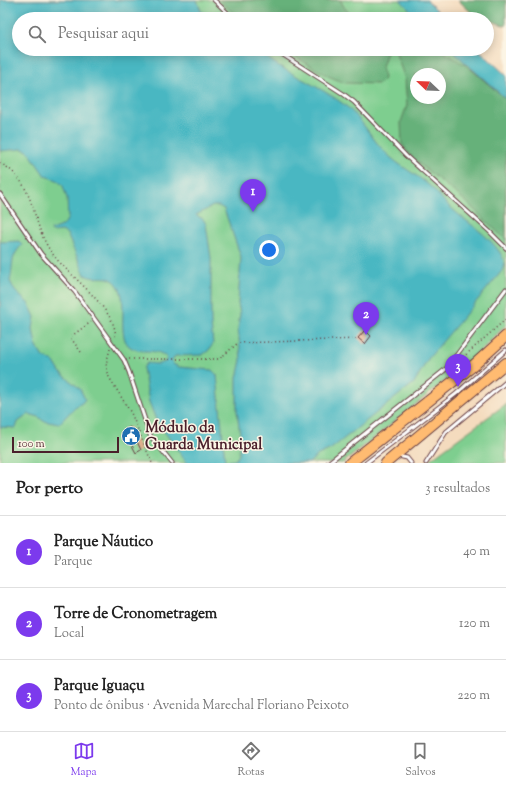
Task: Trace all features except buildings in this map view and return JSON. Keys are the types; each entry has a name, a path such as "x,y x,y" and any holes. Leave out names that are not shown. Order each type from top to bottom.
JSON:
{"main road":[{"path":"350,463 504,337"},
{"path":"386,463 506,363"}],"lane":[{"path":"214,0 227,12"},
{"path":"285,56 342,92 354,102 406,156 506,248"},
{"path":"0,194 41,254 75,292 124,360 130,372 150,435 172,463"},
{"path":"328,463 446,369 506,289"},
{"path":"366,463 456,394 506,350"},
{"path":"426,463 446,432 506,382"},
{"path":"394,456 406,458 411,463"}],"path":[{"path":"0,163 15,172 21,180 29,196 42,237 47,247 62,265 108,312 115,330 112,344 106,358 106,370 131,413 152,463"},
{"path":"81,352 70,337 95,319"},
{"path":"124,360 219,359 238,343 359,339"}],"green space":[{"path":"0,0 400,0 412,12 12,12 12,56 458,56 506,99 506,325 477,355 343,463 0,463"},
{"path":"219,0 341,0 349,12 232,12"},
{"path":"458,0 506,0 506,26 494,22 494,12 471,12"},
{"path":"294,56 386,56 382,67 384,79 379,84 345,83 328,76"},
{"path":"397,56 451,56 467,66 506,99 506,240 464,200 411,157 402,144 401,122 407,105 405,79"},
{"path":"506,404 506,463 425,463"}],"water":[{"path":"0,0 197,0 201,11 203,12 12,12 12,56 265,56 289,72 324,91 352,111 380,147 390,157 426,182 456,213 477,229 496,247 504,261 503,267 502,271 428,359 414,383 331,449 318,455 309,463 187,463 156,420 149,402 143,368 147,363 158,364 165,362 167,358 159,352 137,350 128,345 123,331 123,304 119,287 111,279 88,277 85,275 67,234 62,231 52,232 51,230 64,225 68,218 67,198 63,186 57,180 45,176 28,151 22,149 0,151","holes":["213,206 219,206 224,209 241,257 238,303 240,314 238,328 241,360 237,378 237,411 240,434 239,455 235,460 225,461 217,375 212,370 179,367 173,364 172,361 175,356 202,355 208,351 213,344 211,323 211,258 206,224 203,219 196,215"]},
{"path":"400,0 427,0 439,12 412,12"},
{"path":"458,56 486,56 506,75 506,99"},
{"path":"19,241 22,245 15,254 10,281 15,291 29,304 35,317 33,329 36,345 42,356 54,362 60,372 80,389 85,399 59,424 43,421 39,417 29,414 18,422 16,428 0,427 0,242"}],"place":[{"name":"Parque Náutico","path":"253,212"},
{"name":"Torre de Cronometragem","path":"366,335"},
{"name":"Parque Iguaçu","path":"458,387"},
{"name":"Módulo da Guarda Municipal","path":"131,436"}]}
